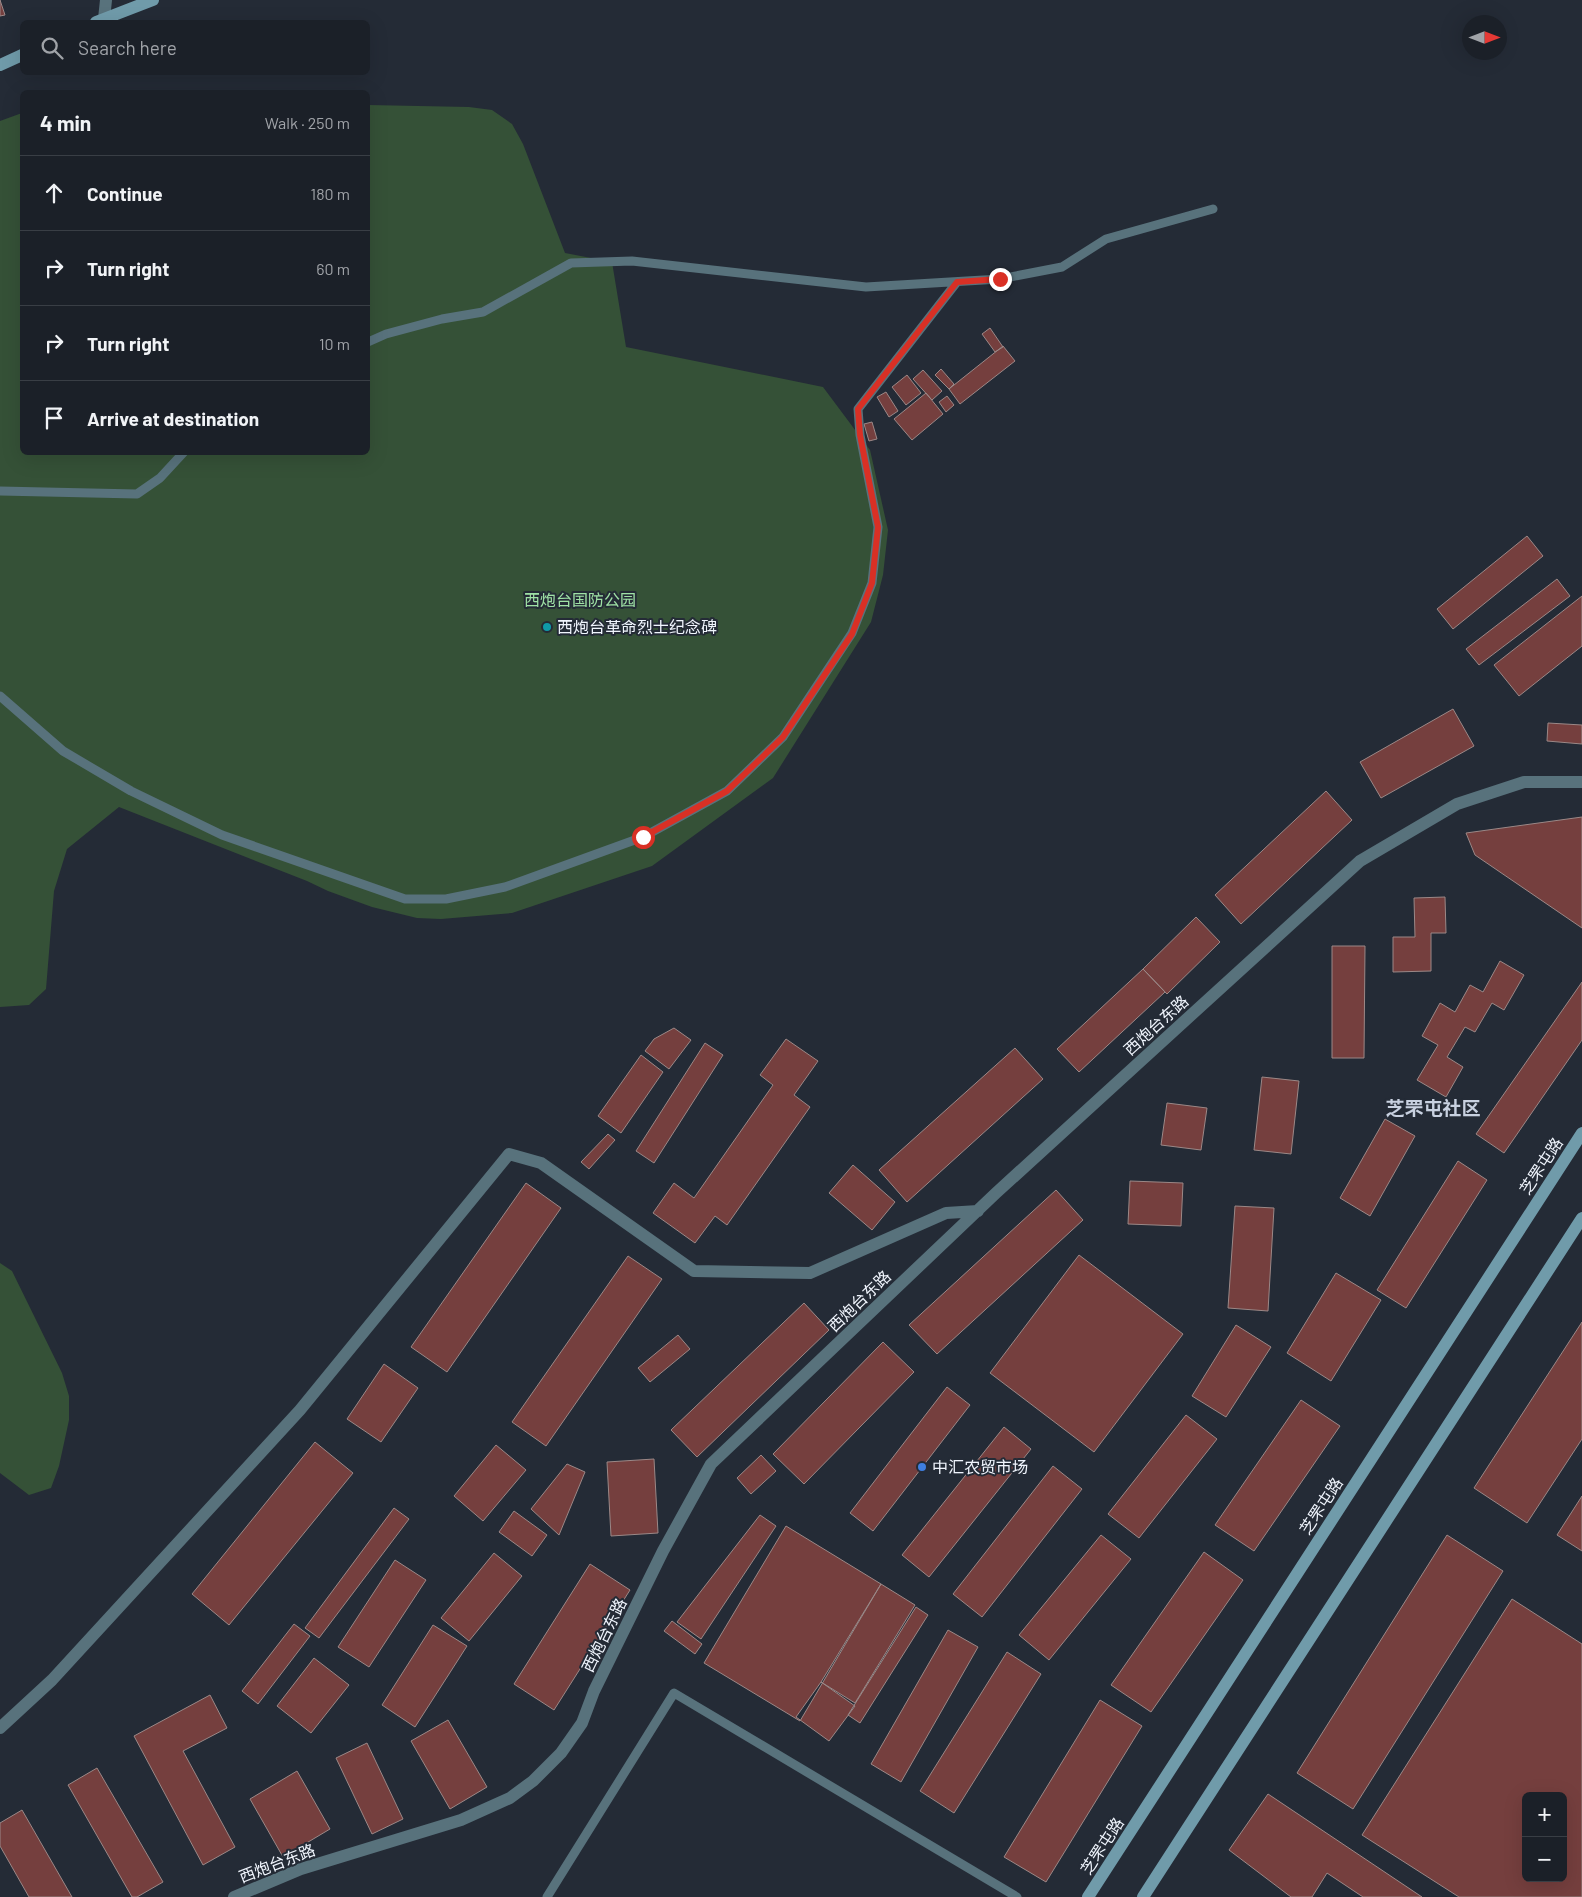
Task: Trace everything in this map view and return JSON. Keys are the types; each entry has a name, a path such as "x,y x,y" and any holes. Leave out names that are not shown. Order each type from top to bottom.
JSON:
{"main road":[{"path":"103,20 153,0"},
{"path":"0,65 20,56"},
{"name":"芝罘屯路","path":"1088,1897 1582,1133"},
{"path":"1143,1897 1582,1218"}],"street":[{"path":"100,20 106,0"},
{"name":"西炮台东路","path":"234,1897 301,1869 461,1820 510,1798 533,1781 561,1753 582,1723 594,1692 663,1551 711,1464 978,1211 1360,861 1457,804 1524,782 1582,782"},
{"path":"0,1727 52,1680 300,1410 509,1154 541,1163 694,1271 810,1273 946,1213 978,1211"}],"lane":[{"path":"370,341 386,334 442,319 483,312 571,263 632,261 866,287 1000,279 1062,267 1106,239 1213,209"},
{"path":"0,696 63,751 131,791 222,835 405,899 446,899 505,887 643,837 727,791 783,737 852,634 872,583 878,527 860,435 858,409 957,282"},
{"path":"0,491 137,494 160,478 181,455"},
{"path":"548,1897 674,1693 1017,1897"}],"green space":[{"name":"西炮台国防公园","path":"370,105 469,107 492,110 512,124 523,144 565,253 612,262 626,347 823,387 870,450 888,530 883,575 871,622 773,778 652,866 512,913 441,919 417,918 372,907 119,807 67,849 54,891 46,989 29,1005 0,1007 0,121 20,114 20,455 370,455"},
{"path":"0,1263 12,1271 62,1373 69,1396 69,1420 59,1466 51,1488 29,1495 0,1473"}],"building":[{"path":"0,0 5,15 0,16"},
{"path":"990,328 1003,347 995,352 982,334"},
{"path":"1003,346 1015,361 960,404 949,389"},
{"path":"941,369 954,384 949,389 935,375"},
{"path":"923,370 942,391 932,400 913,379"},
{"path":"907,375 921,393 906,405 892,387"},
{"path":"886,392 898,411 889,417 877,397"},
{"path":"926,393 943,414 912,440 894,419"},
{"path":"947,396 954,405 946,412 939,402"},
{"path":"872,422 877,439 869,441 864,424"},
{"path":"1527,536 1543,556 1453,629 1437,609"},
{"path":"1557,579 1570,596 1479,665 1466,649"},
{"path":"1582,596 1582,646 1519,696 1494,665"},
{"path":"1453,709 1474,746 1381,798 1360,762"},
{"path":"1548,723 1582,725 1582,744 1547,741"},
{"path":"1326,791 1352,820 1241,924 1215,895"},
{"path":"1582,817 1582,928 1475,855 1466,833"},
{"path":"1445,897 1446,933 1431,933 1431,971 1393,972 1393,937 1415,937 1414,898"},
{"path":"1196,917 1220,942 1167,994 1143,969"},
{"path":"1332,946 1365,946 1364,1058 1332,1058"},
{"path":"1500,961 1524,975 1504,1010 1492,1003 1475,1032 1465,1027 1447,1057 1463,1067 1446,1097 1417,1080 1438,1045 1422,1036 1440,1003 1455,1012 1470,985 1483,992"},
{"path":"1143,969 1165,992 1079,1072 1057,1049"},
{"path":"1582,982 1582,1040 1504,1153 1476,1134"},
{"path":"674,1028 691,1040 669,1069 645,1051 654,1039"},
{"path":"786,1039 818,1061 794,1095 810,1107 727,1225 715,1216 695,1243 653,1213 674,1183 694,1198 773,1085 760,1075"},
{"path":"705,1043 723,1055 654,1163 636,1151"},
{"path":"1015,1048 1043,1079 907,1202 879,1170"},
{"path":"641,1055 663,1072 621,1133 598,1116"},
{"path":"1262,1077 1299,1081 1291,1154 1254,1150"},
{"path":"1167,1103 1207,1108 1201,1150 1161,1145"},
{"path":"1385,1119 1415,1136 1370,1216 1340,1198"},
{"path":"608,1134 615,1140 589,1169 581,1162"},
{"path":"1458,1161 1487,1180 1406,1308 1377,1290"},
{"path":"853,1165 895,1202 872,1230 829,1193"},
{"path":"1130,1181 1183,1183 1181,1226 1128,1224"},
{"path":"526,1183 561,1208 447,1372 411,1347"},
{"path":"1056,1190 1083,1220 937,1354 909,1325"},
{"path":"1235,1206 1274,1208 1268,1311 1228,1308"},
{"path":"1079,1255 1183,1334 1094,1452 990,1373"},
{"path":"628,1256 662,1279 546,1446 512,1422"},
{"path":"1336,1273 1381,1300 1331,1381 1287,1353"},
{"path":"804,1303 829,1330 697,1457 671,1430"},
{"path":"1582,1322 1582,1439 1527,1523 1474,1488"},
{"path":"1236,1325 1271,1347 1226,1417 1192,1396"},
{"path":"678,1335 690,1349 650,1382 638,1368"},
{"path":"883,1342 914,1372 804,1484 773,1454"},
{"path":"384,1364 418,1388 381,1442 347,1419"},
{"path":"947,1387 970,1405 873,1531 850,1513"},
{"path":"1301,1400 1340,1426 1254,1551 1215,1525"},
{"path":"1186,1415 1217,1439 1139,1538 1108,1514"},
{"path":"1004,1427 1031,1449 929,1577 902,1555"},
{"path":"315,1442 353,1473 229,1625 192,1594"},
{"path":"496,1445 526,1470 483,1521 454,1496"},
{"path":"761,1455 776,1471 751,1494 737,1478"},
{"path":"654,1459 658,1533 611,1536 607,1462"},
{"path":"567,1464 585,1472 559,1535 531,1509"},
{"path":"1053,1466 1082,1489 982,1617 953,1594"},
{"path":"1582,1496 1582,1551 1557,1535"},
{"path":"394,1508 409,1519 319,1638 305,1628"},
{"path":"514,1511 547,1535 532,1556 499,1532"},
{"path":"760,1515 776,1526 701,1639 677,1622"},
{"path":"786,1526 881,1584 800,1721 704,1663"},
{"path":"1101,1535 1131,1559 1049,1660 1019,1635"},
{"path":"1447,1535 1503,1571 1353,1809 1297,1773"},
{"path":"1204,1552 1243,1580 1151,1712 1111,1685"},
{"path":"494,1553 522,1576 469,1641 441,1618"},
{"path":"395,1560 426,1580 369,1667 338,1647"},
{"path":"590,1564 630,1590 554,1710 514,1684"},
{"path":"881,1584 915,1605 855,1703 821,1682"},
{"path":"1512,1599 1582,1644 1582,1897 1459,1897 1362,1835"},
{"path":"916,1607 928,1615 860,1723 848,1715"},
{"path":"672,1621 702,1644 695,1654 664,1631"},
{"path":"294,1624 310,1636 258,1704 242,1691"},
{"path":"433,1625 467,1646 415,1727 382,1705"},
{"path":"948,1630 978,1647 901,1782 871,1764"},
{"path":"1007,1652 1041,1674 954,1813 920,1791"},
{"path":"314,1658 349,1685 311,1733 277,1706"},
{"path":"821,1682 855,1706 829,1741 796,1717"},
{"path":"210,1695 227,1728 183,1751 235,1847 203,1865 134,1736"},
{"path":"1100,1700 1142,1726 1046,1882 1004,1857"},
{"path":"448,1720 487,1787 450,1809 411,1741"},
{"path":"367,1743 403,1819 372,1834 336,1758"},
{"path":"97,1768 163,1882 137,1897 132,1897 68,1785"},
{"path":"297,1771 330,1829 283,1857 250,1799"},
{"path":"1268,1794 1422,1897 1363,1897 1327,1873 1312,1897 1291,1897 1229,1850"},
{"path":"22,1810 72,1897 29,1897 0,1846 0,1823"}],"place":[{"name":"西炮台革命烈士纪念碑","path":"547,627"},
{"name":"中汇农贸市场","path":"922,1467"}],"district":[{"name":"芝罘屯社区","path":"1433,1108"}],"route":[{"path":"643,837 727,791 783,737 852,634 872,583 878,527 868,486 858,409 957,282 1000,279"}]}
